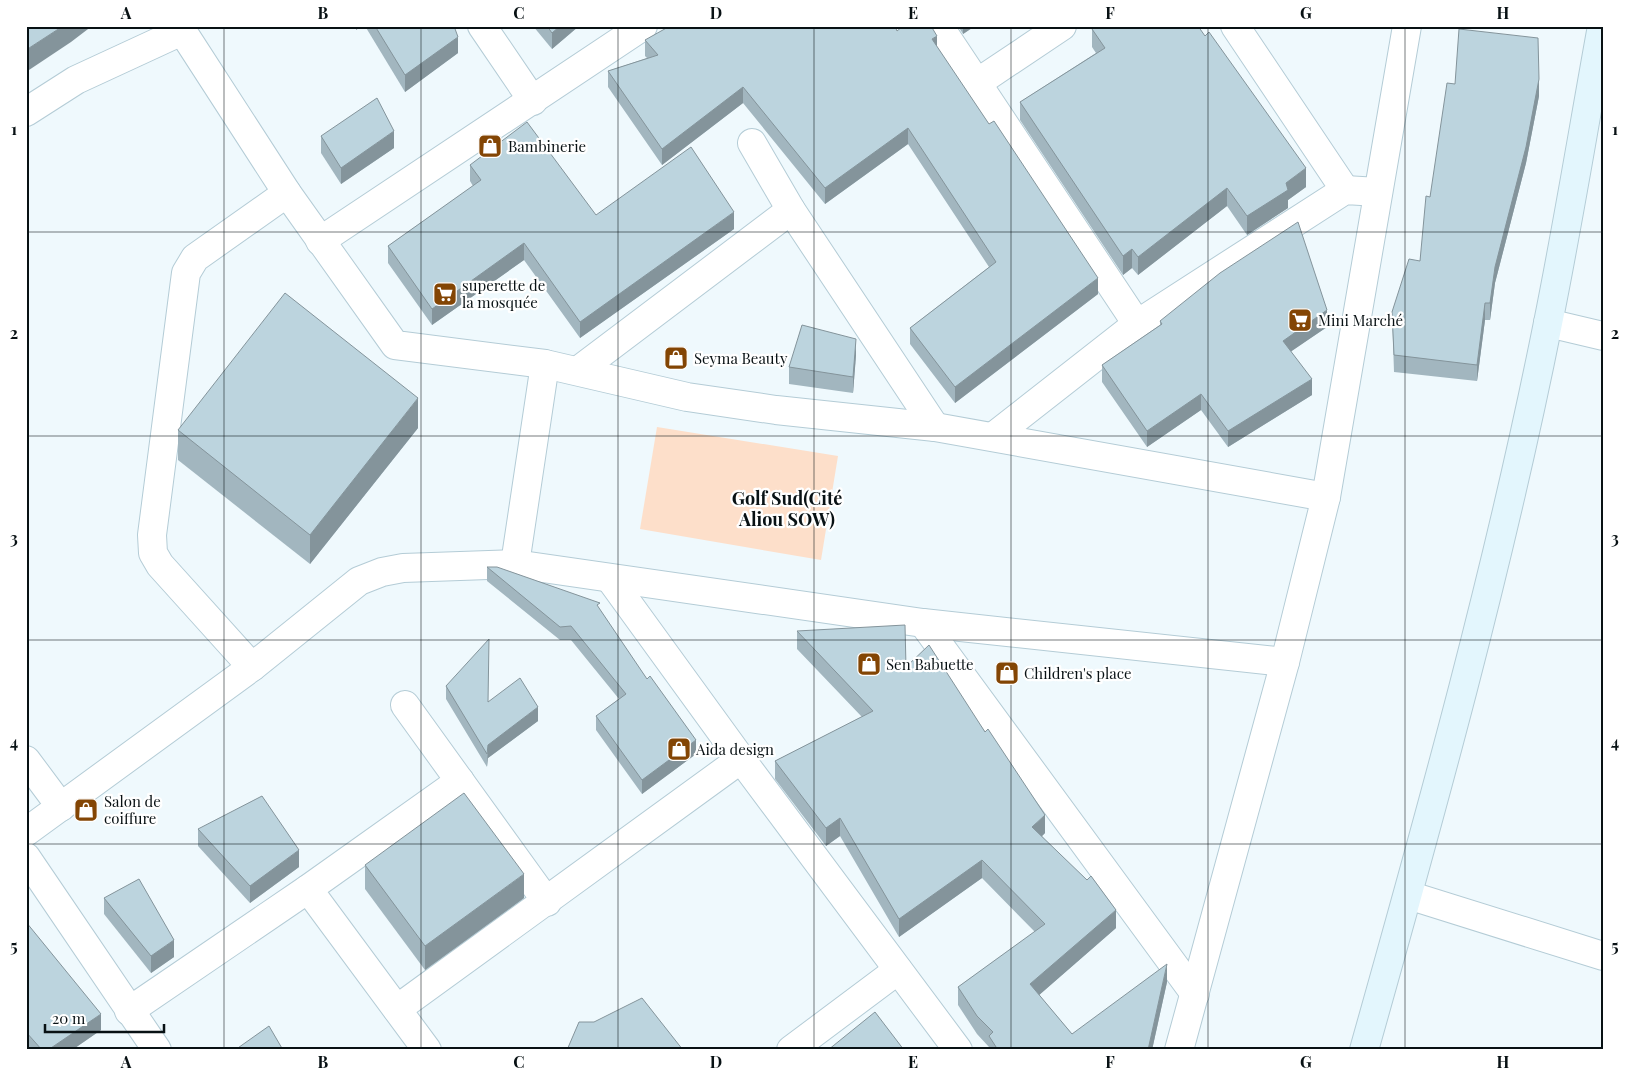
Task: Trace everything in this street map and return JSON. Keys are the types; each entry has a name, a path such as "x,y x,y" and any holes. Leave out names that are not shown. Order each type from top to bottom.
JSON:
{"main road":[{"path":"1364,1050 1466,679 1548,323 1602,26"}],"street":[{"path":"482,26 533,101"},
{"path":"320,242 643,26"},
{"path":"939,26 1137,324"},
{"path":"977,83 1062,26"},
{"path":"1235,26 1345,190"},
{"path":"1179,1050 1285,662 1326,497 1407,26"},
{"path":"26,112 76,80 180,29 287,194 395,345 579,370 687,397 776,410 935,427 994,436 1326,497"},
{"path":"752,143 791,210 935,427"},
{"path":"994,436 1137,324 1345,190 1378,192"},
{"path":"252,667 160,565 153,553 152,535 186,273 195,258 287,194"},
{"path":"579,370 791,210"},
{"path":"1548,323 1603,336"},
{"path":"515,564 545,364"},
{"path":"26,832 252,667 359,581 382,572 403,568 515,564 611,580 923,623 1285,662"},
{"path":"611,580 741,759 958,1050"},
{"path":"923,623 1195,994"},
{"path":"406,705 547,902"},
{"path":"397,1009 547,902 741,759"},
{"path":"26,760 61,807"},
{"path":"129,1011 308,889 460,781"},
{"path":"26,857 157,1050"},
{"path":"308,889 427,1050"},
{"path":"1408,895 1603,956"},
{"path":"791,1050 898,970"}],"shaded area":[{"path":"657,427 838,456 821,560 640,529"}],"building":[{"path":"26,26 63,26 26,50"},
{"path":"375,26 454,26 458,37 405,75"},
{"path":"547,26 560,26 552,33"},
{"path":"670,26 895,26 897,31 903,26 931,26 937,36 932,39 989,124 994,121 1098,278 955,387 910,328 996,262 908,128 825,188 743,87 662,149 608,71 658,55 645,40"},
{"path":"1096,26 1198,26 1205,36 1209,32 1306,168 1286,183 1288,190 1247,216 1227,188 1138,257 1132,249 1123,256 1020,102 1105,48 1092,29"},
{"path":"1459,29 1538,38 1539,79 1526,147 1495,267 1490,303 1485,303 1477,365 1394,355 1392,312 1409,259 1420,261 1426,196 1430,197 1447,83 1455,84"},
{"path":"377,98 394,131 341,168 321,136"},
{"path":"527,122 596,215 691,147 734,212 580,322 524,243 432,309 388,246 481,180 470,165"},
{"path":"1298,222 1327,310 1283,341 1312,379 1228,431 1201,394 1147,431 1102,365 1162,324 1160,321 1220,273"},
{"path":"285,293 418,398 310,535 178,430"},
{"path":"802,325 856,339 853,377 789,367"},
{"path":"487,567 497,567 600,603 597,605 647,679 650,676 696,740 642,780 596,716 626,694 571,626 560,627"},
{"path":"905,625 906,667 929,645 985,732 988,729 1045,815 1032,827 1087,880 1091,876 1116,910 1030,984 1072,1034 1167,964 1148,1050 998,1050 989,1036 993,1032 977,1016 958,987 1045,924 982,860 899,919 840,818 826,828 775,761 873,711 797,631"},
{"path":"489,639 488,702 520,678 538,707 488,745 487,754 446,686"},
{"path":"464,793 524,874 425,946 365,865"},
{"path":"262,796 299,850 250,886 198,829"},
{"path":"139,879 174,940 151,956 104,898"},
{"path":"26,922 101,1014 48,1050 42,1050 26,1032"},
{"path":"642,998 683,1050 567,1050 579,1022 594,1022"},
{"path":"875,1012 904,1050 828,1050"},
{"path":"269,1026 283,1050 235,1050"}],"place":[{"name":"Bambinerie","path":"490,146"},
{"name":"superette de la mosquée","path":"445,294"},
{"name":"Mini Marché","path":"1300,320"},
{"name":"Seyma Beauty","path":"676,358"},
{"name":"Sen Babuette","path":"869,664"},
{"name":"Children's place","path":"1007,673"},
{"name":"Aida design","path":"679,749"},
{"name":"Salon de coiffure","path":"86,810"}],"district":[{"name":"Golf Sud(Cité Aliou SOW)","path":"787,508"}]}
